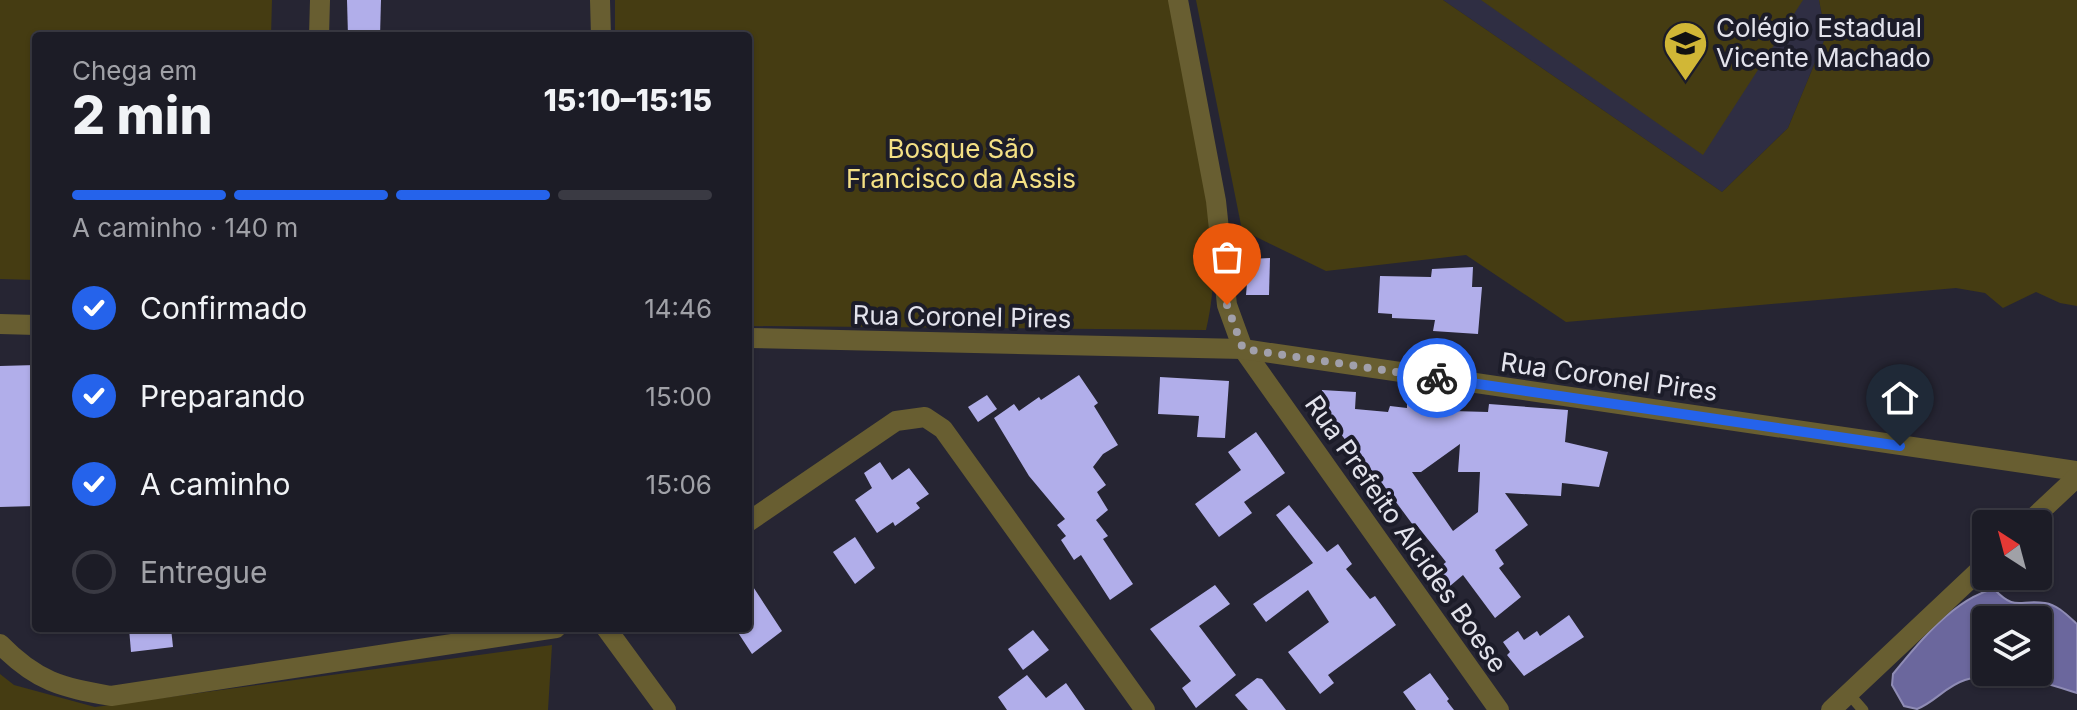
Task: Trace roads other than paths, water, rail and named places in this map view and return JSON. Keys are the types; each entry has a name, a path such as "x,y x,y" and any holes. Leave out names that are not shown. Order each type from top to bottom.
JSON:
{"street":[{"path":"319,32 320,0"},
{"path":"600,0 601,32"},
{"name":"Rua Prefeito Alcides Boese","path":"1178,0 1216,201 1227,305 1243,349 1499,710"},
{"path":"0,324 32,325"},
{"name":"Rua Coronel Pires","path":"752,338 1243,349 2077,474"},
{"path":"752,519 896,421 925,417 943,429 1145,710"},
{"path":"2041,510 2077,474"},
{"path":"1831,710 1856,702 1972,579"},
{"path":"0,644 25,670 65,688 111,696 530,632"},
{"path":"609,632 666,710"}],"place":[{"name":"Colégio Estadual Vicente Machado","path":"1685,82"}],"park label":[{"name":"Bosque São Francisco da Assis","path":"961,164"}]}
